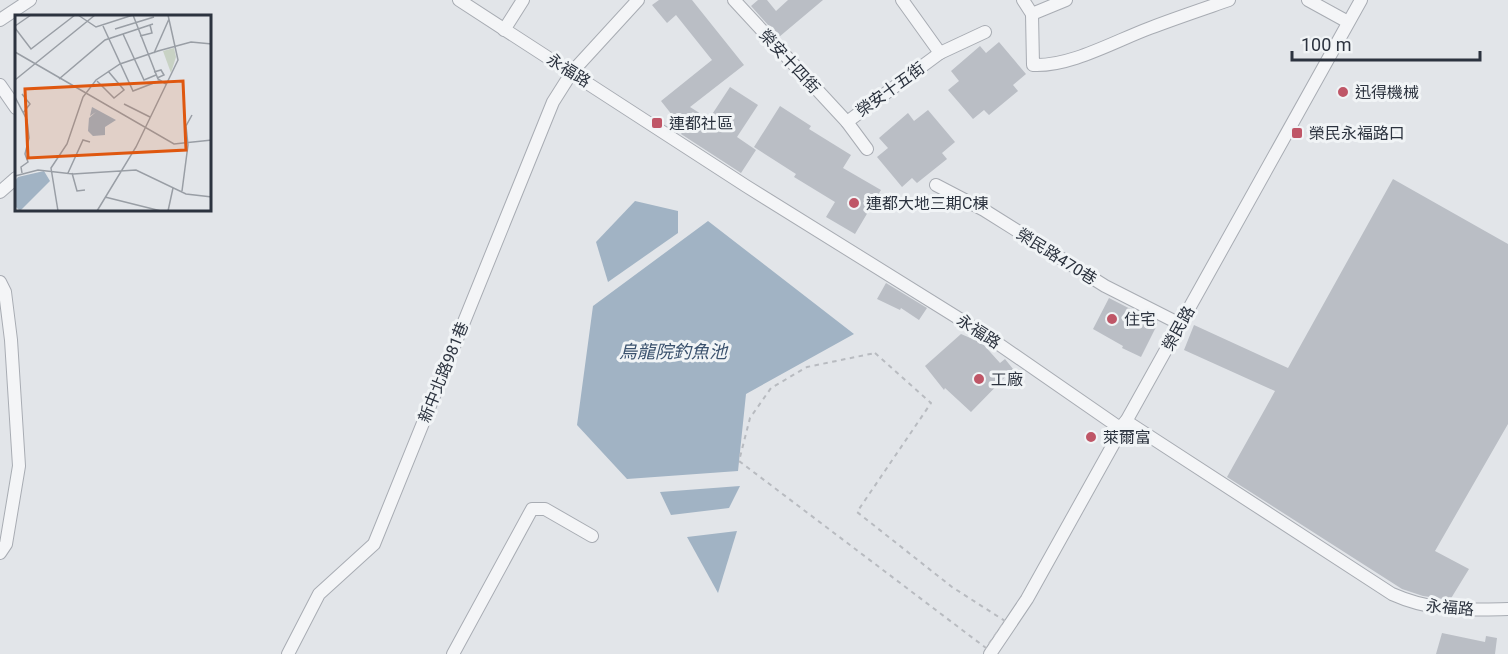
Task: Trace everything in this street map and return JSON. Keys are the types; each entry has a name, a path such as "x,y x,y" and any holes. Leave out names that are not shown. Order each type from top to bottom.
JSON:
{"street":[{"path":"0,20 30,0"},
{"name":"永福路","path":"459,0 746,186 987,336 1120,428 1126,421 1392,594 1411,603 1437,609 1508,609"},
{"path":"504,30 524,0"},
{"name":"新中北路981巷","path":"288,654 319,594 374,544 553,102 572,72 638,0"},
{"name":"榮安十四街","path":"734,0 847,122 867,149"},
{"name":"榮安十五街","path":"847,122 940,53 902,0"},
{"path":"1023,0 1032,14 1033,64 1045,65 1075,58 1153,26 1229,0"},
{"path":"1032,14 1066,0"},
{"path":"1308,0 1348,22"},
{"name":"榮民路","path":"990,654 1027,599 1361,0"},
{"path":"940,53 985,32"},
{"path":"0,85 15,107"},
{"path":"0,192 15,179"},
{"name":"榮民路470巷","path":"936,185 984,210 1105,286 1180,324"},
{"path":"0,282 5,292 11,340 19,466 6,544 0,553"},
{"path":"453,654 532,509 545,509 592,536"}],"path":[{"path":"875,353 931,403 857,513 952,587 1005,621 986,648 739,461 750,418 771,388 807,367 875,353"}],"water":[{"path":"635,201 678,211 678,233 608,282 596,242"},
{"name":"烏龍院釣魚池","path":"708,221 854,334 746,394 738,471 627,479 577,425 593,306"},
{"path":"740,486 729,508 671,515 660,492"},
{"path":"737,531 718,593 687,537"}],"building":[{"path":"659,0 692,0 744,65 690,107 709,119 730,87 758,105 737,137 756,150 741,173 681,134 684,130 661,101 712,60 676,15 667,23 652,5"},
{"path":"758,0 767,0 776,11 788,0 823,0 779,37 751,6"},
{"path":"999,42 1026,74 1013,85 1018,91 989,115 984,110 973,119 948,90 959,81 951,71 980,46 986,53"},
{"path":"780,106 811,126 809,129 851,155 843,168 881,190 855,234 826,217 835,202 794,177 796,174 754,147"},
{"path":"928,110 955,142 942,153 947,159 917,183 912,178 902,187 877,157 888,148 879,138 908,113 914,121"},
{"path":"1393,179 1508,244 1508,424 1435,551 1469,569 1450,600 1423,596 1402,589 1227,477 1275,391 1184,350 1194,325 1288,368"},
{"path":"886,283 927,308 919,320 901,308 900,310 877,299"},
{"path":"1109,298 1158,323 1141,357 1093,329"},
{"path":"961,334 982,343 1000,363 1005,359 1013,369 971,412 945,388 944,390 925,366"},
{"path":"1442,633 1485,642 1486,636 1497,638 1495,654 1436,654"}],"place":[{"name":"迅得機械","path":"1343,92"},
{"name":"連都社區","path":"657,123"},
{"name":"榮民永褔路口","path":"1297,133"},
{"name":"連都大地三期C棟","path":"854,203"},
{"name":"住宅","path":"1112,319"},
{"name":"工廠","path":"979,379"},
{"name":"萊爾富","path":"1091,437"}]}
